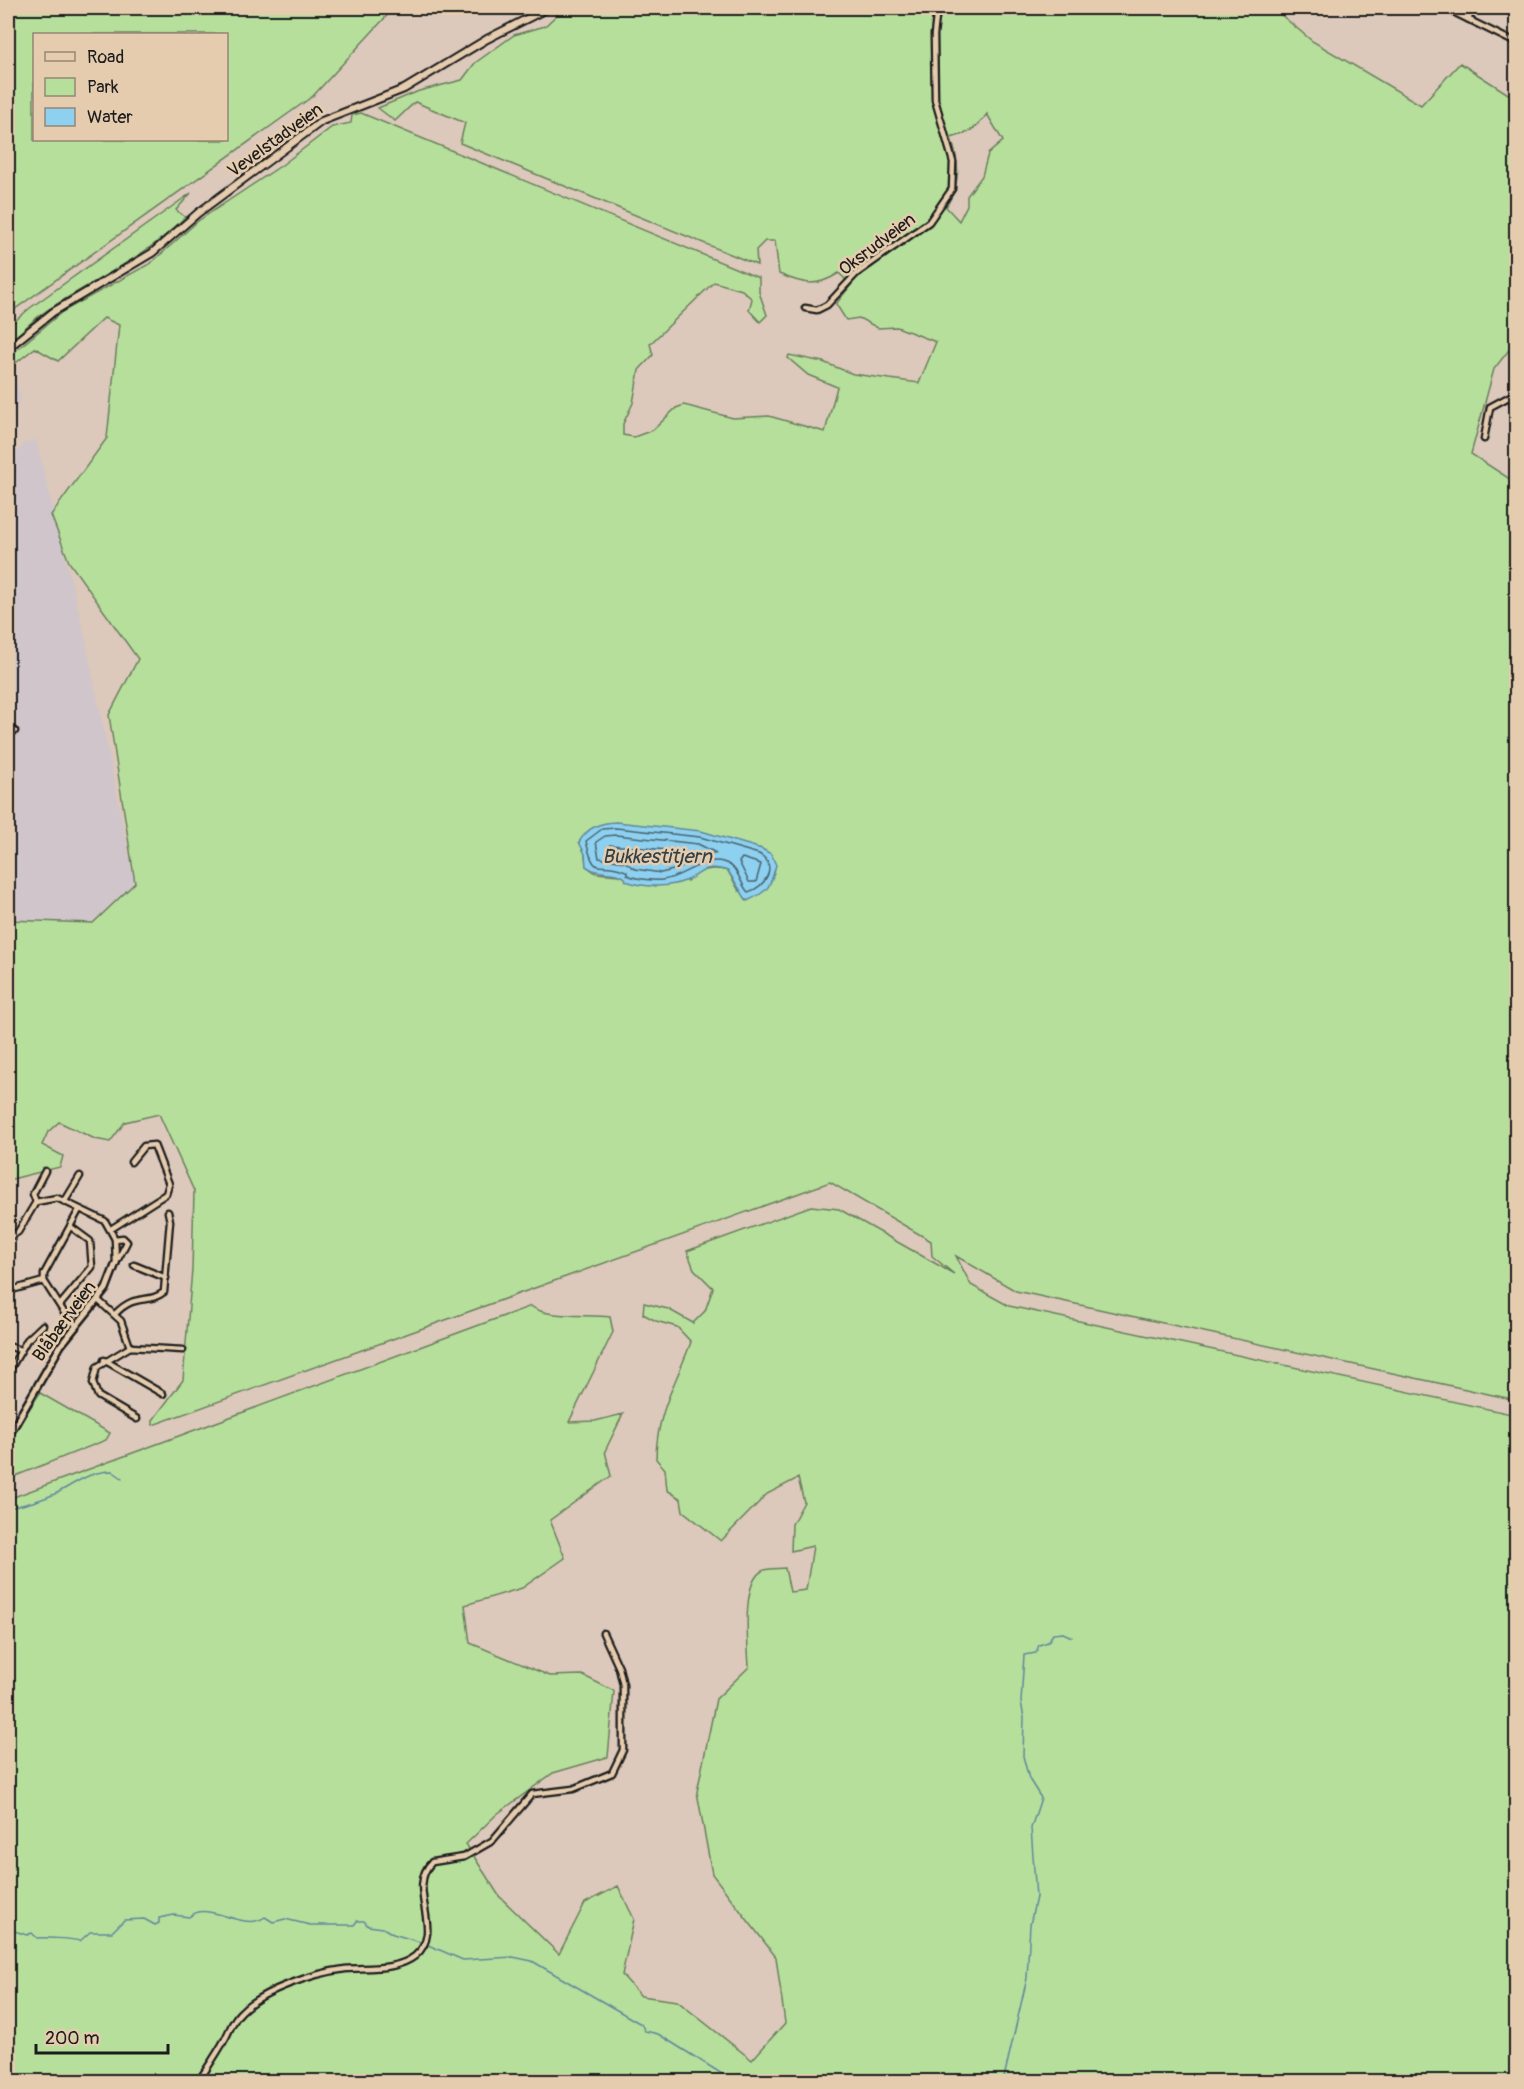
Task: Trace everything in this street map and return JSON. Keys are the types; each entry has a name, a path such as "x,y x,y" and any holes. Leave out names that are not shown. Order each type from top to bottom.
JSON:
{"main road":[{"name":"Vevelstadveien","path":"8,348 53,312 152,253 198,213 322,121 404,90 488,39 548,8"}],"street":[{"name":"Oksrudveien","path":"805,308 817,310 827,305 856,274 929,222 952,189 953,162 935,100 934,36 937,8"},
{"path":"1445,8 1516,43"},
{"path":"1468,19 1474,8"},
{"path":"1484,439 1490,407 1516,393"},
{"path":"1512,397 1516,420"},
{"path":"8,733 15,731"},
{"path":"111,1229 166,1194 169,1189 170,1184 154,1145 144,1146 131,1162"},
{"path":"36,1202 33,1194 45,1171"},
{"path":"65,1201 80,1176"},
{"path":"8,1238 18,1232 36,1202 51,1198 65,1201 80,1210 46,1267 44,1281 76,1325"},
{"name":"Blåbærveien","path":"8,1437 54,1355 112,1279 116,1263 115,1239 111,1229 102,1219 80,1210"},
{"path":"115,1314 128,1302 160,1296 164,1292 170,1221 168,1212"},
{"path":"60,1305 92,1267 90,1241 71,1227"},
{"path":"115,1239 123,1238 127,1242 116,1263"},
{"path":"135,1265 166,1278"},
{"path":"8,1291 44,1281"},
{"path":"98,1300 115,1314 124,1328 130,1347"},
{"path":"8,1373 20,1350 43,1325"},
{"path":"8,1346 20,1350"},
{"path":"137,1419 101,1399 96,1393 93,1378 97,1367 104,1360 130,1347 183,1350"},
{"path":"104,1360 163,1394"},
{"path":"198,2082 241,2011 286,1984 342,1970 387,1966 417,1954 427,1934 422,1882 432,1862 464,1857 492,1841 532,1794 573,1789 612,1773 623,1750 623,1685 619,1668 603,1633"}],"shaded area":[{"path":"8,357 21,398 8,423"},
{"path":"36,439 84,632 135,883 93,923 8,920 8,464 23,444"}],"green space":[{"path":"8,8 394,8 313,96 8,314"},
{"path":"564,8 1273,8 1312,41 1421,105 1460,63 1516,99 1516,341 1494,369 1471,454 1516,483 1516,1400 1016,1291 956,1256 971,1285 1009,1306 1516,1415 1516,2081 8,2081 8,1499 531,1306 547,1313 610,1317 613,1332 569,1422 595,1421 623,1414 605,1451 611,1476 550,1520 565,1558 522,1588 465,1605 470,1643 550,1676 582,1675 614,1691 608,1757 553,1773 497,1814 466,1844 499,1896 559,1954 585,1903 618,1886 634,1919 622,1975 641,1996 677,2001 752,2060 785,2023 776,1957 712,1874 697,1792 716,1699 749,1667 747,1615 748,1601 755,1578 764,1570 785,1568 790,1592 806,1590 813,1546 791,1551 792,1524 804,1502 798,1478 767,1494 721,1541 683,1511 681,1499 667,1490 665,1469 656,1459 659,1428 691,1342 677,1327 656,1321 643,1314 644,1303 668,1309 693,1323 705,1311 713,1288 694,1269 687,1251 811,1206 839,1209 954,1274 932,1256 931,1241 830,1182 153,1425 153,1420 183,1380 192,1269 194,1191 159,1114 125,1122 110,1142 95,1139 59,1122 48,1132 42,1145 63,1156 60,1167 8,1180 8,920 93,923 135,883 109,715 138,659 69,562 51,515 107,438 119,325 104,318 58,361 35,348 8,369 8,357 62,312 151,263 198,221 282,165 332,127 351,123 352,115 361,113 759,278 759,292 767,315 760,322 749,310 752,299 742,290 714,282 650,344 653,355 639,370 633,403 623,424 623,435 634,437 653,430 676,408 684,405 733,418 769,416 825,432 837,387 808,375 788,358 789,355 823,362 853,374 919,383 936,342 897,327 878,328 859,318 846,320 836,304 851,285 839,273 816,283 802,282 779,274 775,241 765,241 756,250 757,265 460,143 465,123 415,102 395,121 378,108 419,91 462,80 475,63 514,35 545,26","holes":["987,114 1003,141 988,154 982,176 967,196 967,205 959,221 946,207 957,181 956,156 951,138 972,130","739,844 762,849 739,891 728,871 716,869 696,874 687,881 596,873 586,866 585,854"]},
{"path":"191,193 176,210 185,217 169,232 134,258 43,313 8,344 8,327 30,308"},
{"path":"40,1393 110,1433 106,1440 8,1479 8,1441"}],"water":[{"name":"Bukkestitjern","path":"616,822 701,831 762,849 771,854 776,865 772,879 768,888 747,901 728,871 719,869 704,870 679,883 650,886 629,882 618,874 596,871 586,866 585,854 579,842 582,837 594,827"}],"waterway":[{"path":"8,1508 51,1496 97,1473 112,1471 122,1478"},
{"path":"1003,2082 1027,1978 1030,1925 1036,1897 1031,1828 1041,1798 1029,1779 1023,1756 1024,1718 1021,1702 1024,1655 1036,1653 1039,1645 1048,1642 1053,1634 1063,1633 1072,1637"},
{"path":"8,1929 27,1935 32,1933 37,1938 80,1941 90,1932 112,1932 124,1920 144,1919 155,1925 159,1923 159,1918 174,1915 189,1917 197,1912 206,1912 247,1921 256,1921 265,1917 273,1922 285,1919 310,1925 354,1925 357,1921 364,1921 368,1926 383,1928 393,1934 420,1942"},
{"path":"428,1945 463,1960 513,1957 532,1961 641,2024 645,2031 658,2034 735,2082"}]}
